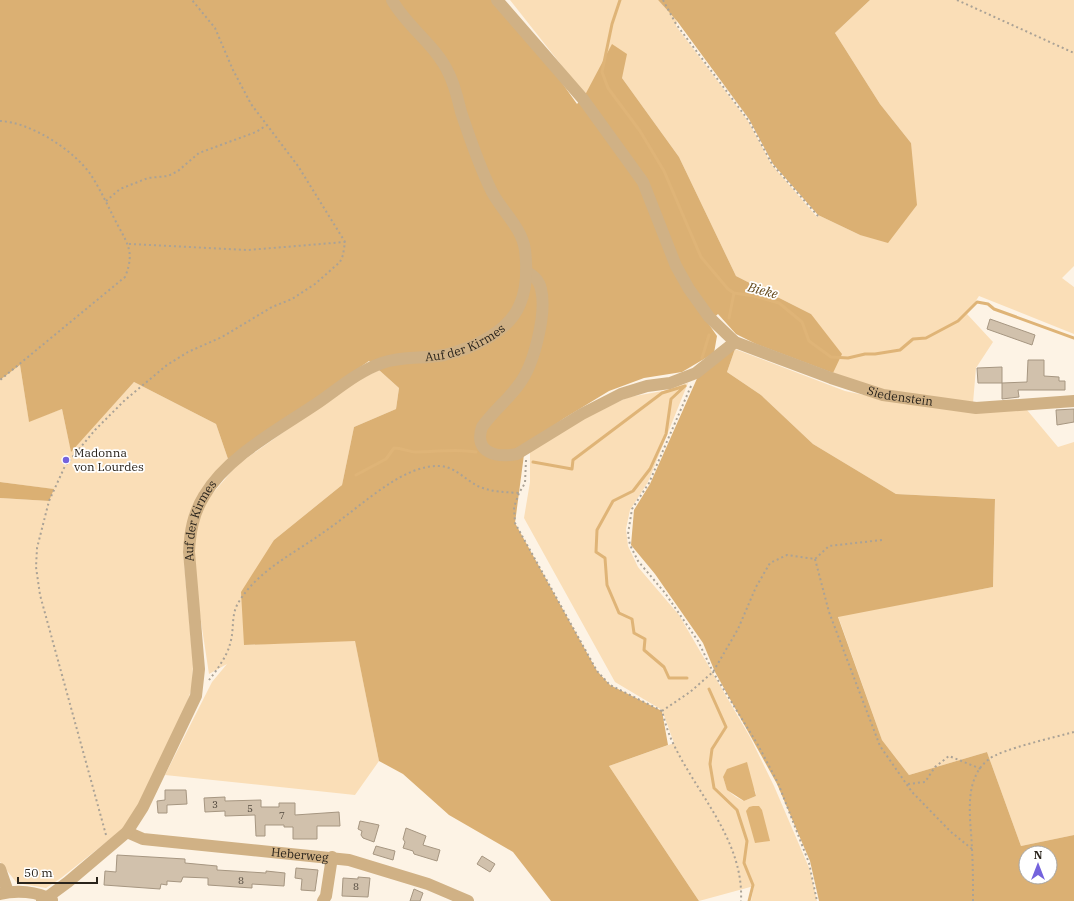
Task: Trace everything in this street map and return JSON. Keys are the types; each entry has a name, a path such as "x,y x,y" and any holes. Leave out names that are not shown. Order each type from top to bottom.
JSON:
{"street":[{"name":"Auf der Kirmes","path":"47,900 127,832 143,807 196,696 199,669 190,560 190,535 197,510 205,495 217,479 240,456 366,369 400,358 443,355 465,350 499,330 510,319 520,305 526,271 525,247 512,222 494,195 476,158 449,74 430,45 399,12 392,0"},
{"path":"497,0 583,99 643,182 676,266 709,317 735,342 696,373 670,383 647,386 621,394 582,414 527,449 517,454 499,456 486,450 479,439 482,427 520,382 536,350 540,330 541,289 536,277 526,271"},
{"name":"Siedenstein","path":"735,342 837,380 883,395 976,408 1074,401"},
{"name":"Heberweg","path":"127,832 143,839 332,857 349,860 428,884 468,901"},
{"path":"323,901 326,896 332,857"},
{"path":"0,869 4,893 32,893 47,900"}],"path":[{"path":"109,846 40,595 36,567 37,548 49,501 65,466 95,430 125,400 161,370 183,356 222,337 272,307 292,299 314,284 340,262 344,255 346,242 298,166 251,104 233,70 215,28 192,0"},
{"path":"663,0 676,24 749,121 772,164 818,216"},
{"path":"957,0 1074,53"},
{"path":"0,121 11,121 27,126 44,134 91,174 129,244 130,259 125,278 0,380"},
{"path":"106,201 120,189 148,178 168,176 178,171 199,154 256,132 267,125"},
{"path":"129,244 248,250 346,242"},
{"path":"696,373 649,483 632,510 628,534 630,545 638,561 678,610 698,641 713,672 738,710 778,783 809,862 817,901"},
{"path":"527,449 525,483 519,493 514,507 515,523 597,671 610,685 662,712 673,743 735,854 741,890 741,901"},
{"path":"196,696 215,673 230,643 234,610 254,583 270,567 309,543 390,483 419,469 441,466 456,471 480,487 493,491 519,493"},
{"path":"815,559 829,546 882,540"},
{"path":"662,712 690,692 713,672 738,629 756,588 770,563 787,555 815,559"},
{"path":"815,559 829,612 880,746 908,784 912,792 946,826 972,849"},
{"path":"973,901 972,849 969,808 971,789 981,769 989,759 1003,753 1074,732"},
{"path":"908,784 925,782 935,767 949,756 981,769"}],"shaded area":[{"path":"0,0 503,0 577,104 585,95 612,44 627,54 622,78 679,157 736,276 811,314 842,354 833,373 756,344 736,334 718,314 708,323 717,336 714,353 682,372 644,378 609,391 563,419 525,447 515,523 597,671 610,685 662,711 668,745 609,766 699,901 551,901 513,852 449,815 403,774 379,761 355,641 244,645 241,592 274,540 342,485 354,427 396,409 399,388 369,361 228,459 216,424 134,382 71,452 62,409 29,422 20,365 0,380"},
{"path":"510,0 658,0 677,21 676,26 748,121 772,165 817,217 818,215 860,235 911,143 880,104 835,33 870,0 1074,0 1074,266 1062,278 1074,287 1074,334 979,296 967,314 993,342 976,368 973,403 886,391 833,373 811,314 736,276 679,157 622,78 585,95"},
{"path":"658,0 870,0 835,33 880,104 911,143 917,205 888,243 860,235 818,215 773,164 749,119 677,21"},
{"path":"735,349 845,391 883,399 1027,410 1058,447 1074,442 1074,835 1021,845 987,752 909,775 882,740 838,616 993,587 995,499 896,494 813,444 761,395 727,372"},
{"path":"735,349 727,372 761,395 813,444 896,494 995,499 993,587 838,617 882,740 909,775 987,752 1021,845 1018,845 1018,885 1058,885 1058,845 1026,845 1074,835 1074,901 819,901 810,861 777,784 715,672 703,643 655,574 631,545 634,510 650,484 699,374"},
{"path":"20,365 29,421 62,409 71,451 134,382 216,424 228,459 205,484 190,512 183,551 193,664 192,688 181,719 139,805 124,828 61,878 46,888 17,883 0,862 0,498 49,501 53,489 0,482 0,380"},
{"path":"379,370 399,388 396,409 354,427 342,485 274,540 244,645 355,640 379,761 355,795 165,775 212,682 227,664 209,674 196,589 194,544 202,506 237,465 353,383"},
{"path":"688,383 648,482 630,510 626,529 628,546 638,567 679,615 750,737 774,786 810,870 817,901 751,901 754,886 699,901 609,766 674,743 662,710 615,682 524,518 530,482 530,451 584,417 629,397 663,391","holes":["723,777 755,790 756,796 744,801 730,792"]},
{"path":"0,482 54,489 49,501 0,498"},
{"path":"747,762 756,796 744,801 727,790 723,777 727,769"},
{"path":"759,806 762,810 770,841 755,843 746,811 749,807"}],"building":[{"path":"990,319 1035,335 1032,345 987,329"},
{"path":"1028,360 1044,360 1044,376 1059,377 1059,381 1065,381 1065,390 1018,390 1019,397 1002,399 1002,383 1027,382"},
{"path":"1002,367 1002,383 978,383 977,368"},
{"path":"1074,409 1074,422 1057,425 1056,410"},
{"path":"165,790 186,790 187,804 167,805 167,813 158,813 157,801 165,800"},
{"path":"225,797 225,801 261,800 261,807 279,807 279,803 295,803 295,815 339,812 340,826 317,826 317,839 293,839 293,827 284,827 284,825 265,825 265,836 256,836 255,815 225,816 225,811 205,812 204,798"},
{"path":"360,821 379,825 374,842 363,838 361,835 362,831 358,829"},
{"path":"406,828 426,836 423,845 440,850 437,861 414,854 413,851 403,848 405,842 403,839"},
{"path":"376,846 395,851 393,860 373,854"},
{"path":"117,855 185,859 185,863 217,866 217,870 285,873 284,886 252,884 252,888 208,885 208,878 183,877 181,882 167,881 167,885 161,884 160,889 104,885 105,871 116,872"},
{"path":"482,856 495,864 490,872 477,864"},
{"path":"296,868 318,870 315,891 301,890 302,879 295,878"},
{"path":"358,877 370,878 368,897 342,896 343,878 358,879"},
{"path":"414,889 423,893 420,901 410,901"}],"waterway":[{"name":"Bieke","path":"620,0 612,24 602,72 608,88 640,131 664,171 701,257 728,289 734,293 754,296 779,303 802,322 809,341 831,357 848,358 865,354 900,350 913,339 926,338 958,321 977,302 988,304 994,309 1074,338"},
{"path":"729,318 734,293"},
{"path":"702,358 709,335"},
{"path":"685,386 671,399 666,434 650,469 633,491 613,501 597,530 596,552 605,558 607,585 619,613 632,619 634,633 645,639 644,650 664,667 669,678 687,678"},
{"path":"533,462 572,469 573,460 662,393 685,386"},
{"path":"356,475 386,459 394,448 416,452 454,450 476,452"},
{"path":"709,689 726,727 712,749 710,764 714,788 737,810 747,841 744,863 753,885 749,901"}],"place":[{"name":"Madonna von Lourdes","path":"66,460"}]}
